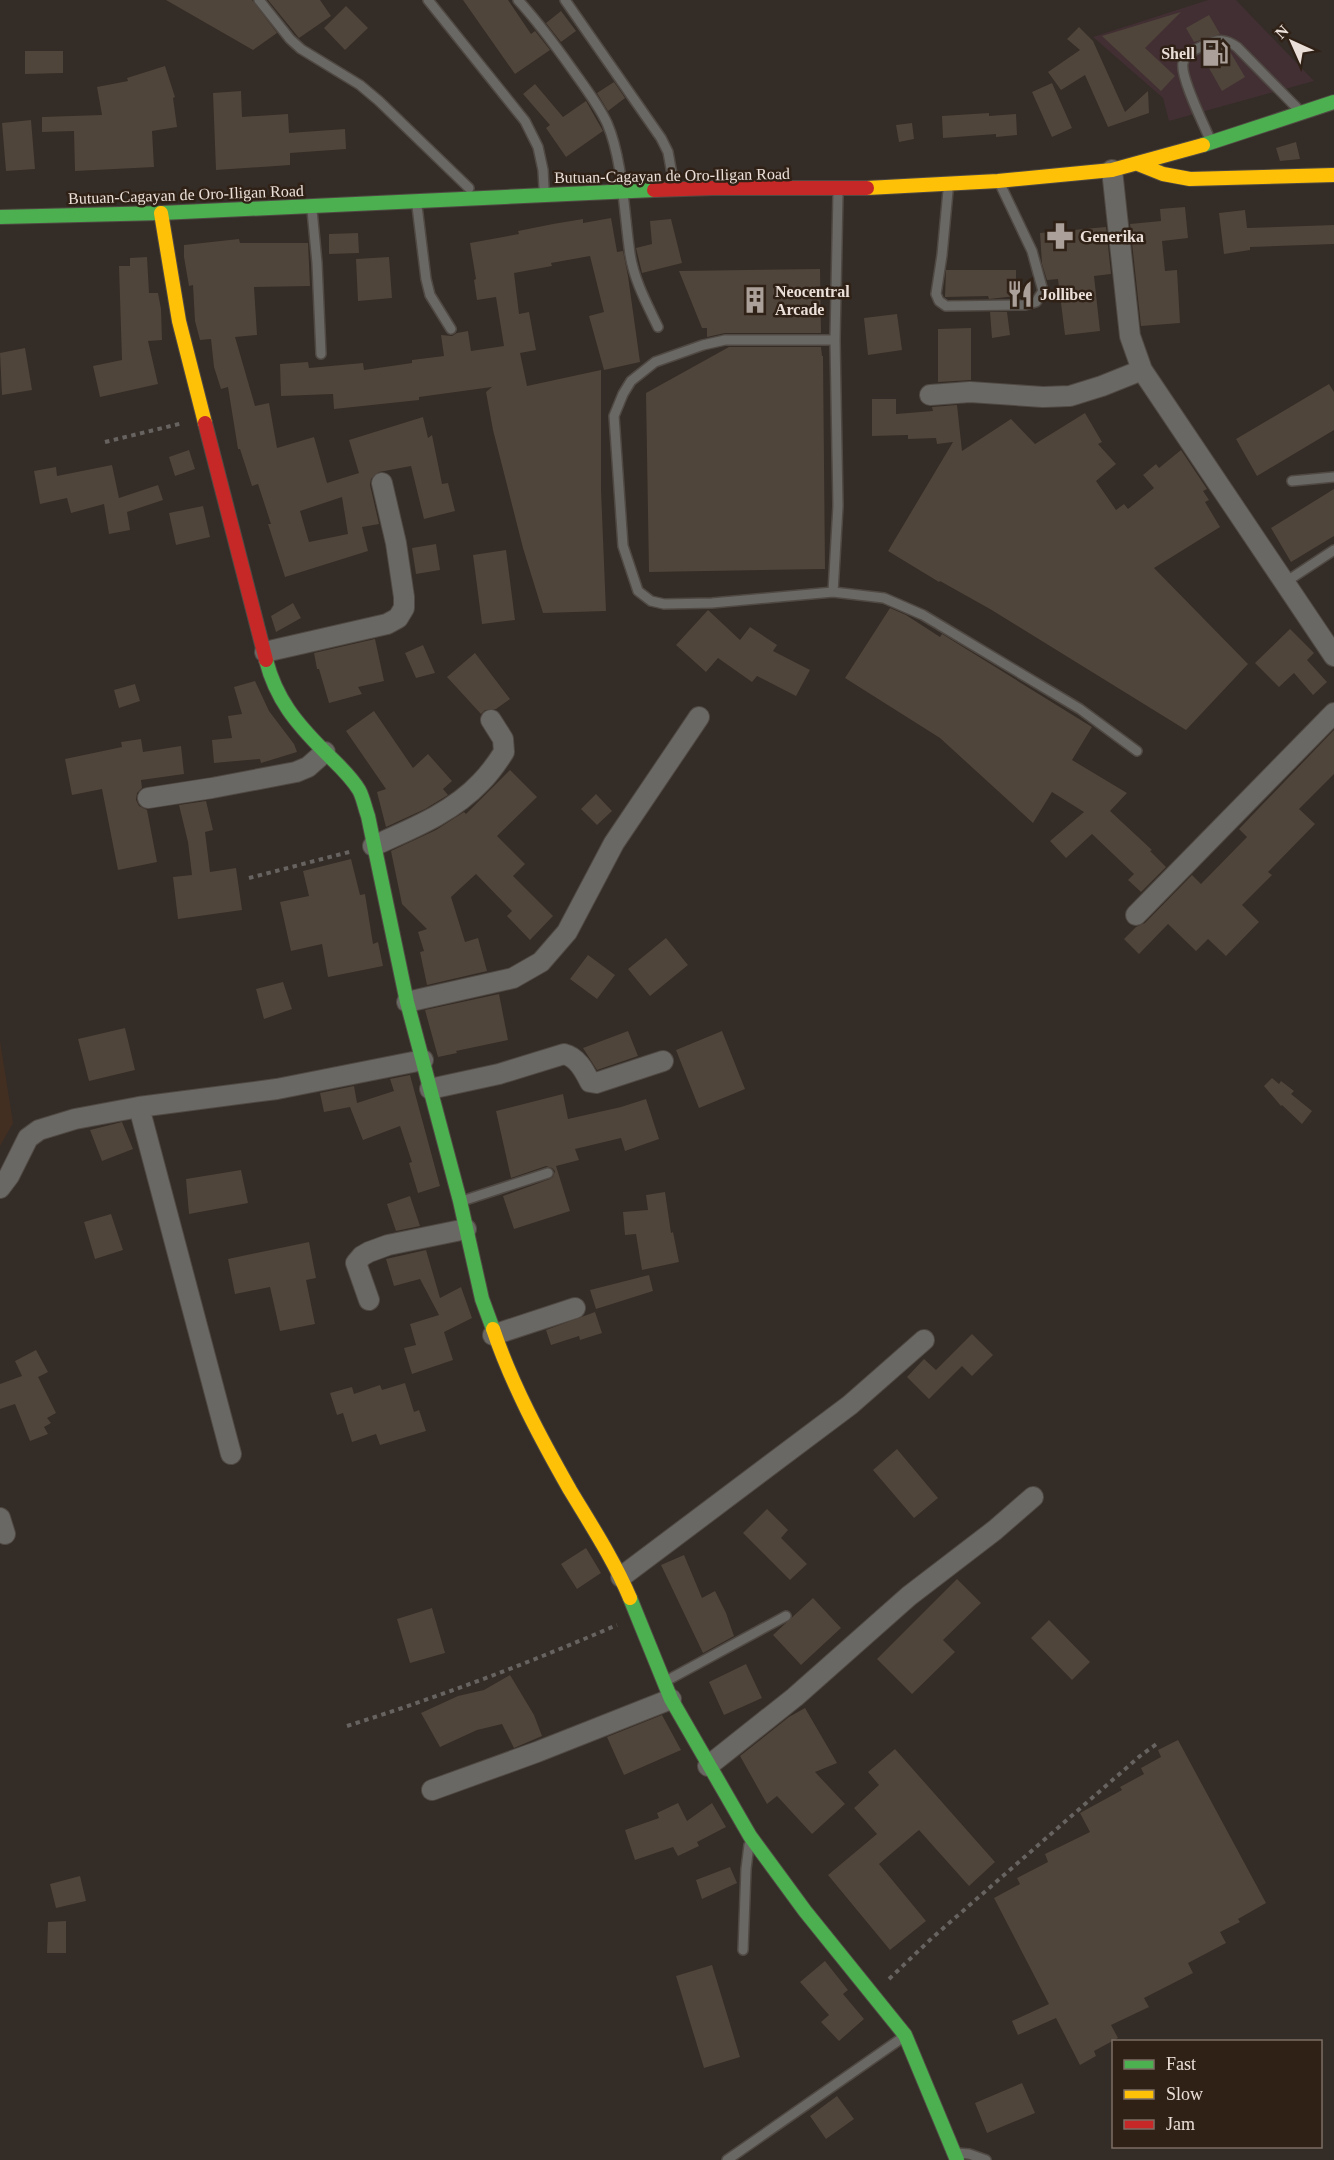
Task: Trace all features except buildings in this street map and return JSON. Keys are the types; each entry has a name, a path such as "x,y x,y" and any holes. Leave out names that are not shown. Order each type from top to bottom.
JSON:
{"main road":[{"name":"Butuan-Cagayan de Oro-Iligan Road","path":"0,217 161,213 544,194 838,189 998,181 1112,170 1138,164 1303,114 1334,102"},
{"path":"1138,164 1162,176 1190,179 1334,175"},
{"path":"161,213 179,321 271,681 283,704 304,731 348,775 360,792 368,816 407,1002 460,1201 482,1299 505,1365 557,1467 621,1577 668,1691 708,1766 750,1836 836,1951 905,2035 956,2156"}],"street":[{"path":"1112,170 1130,336 1142,370 1334,656"},
{"path":"930,394 970,392 1044,397 1070,396 1142,370"},
{"path":"265,652 387,624 398,618 404,609 404,597 396,543 382,483"},
{"path":"1136,915 1334,713"},
{"path":"407,1002 513,978 541,962 567,932 614,843 699,717"},
{"path":"373,846 427,822 481,783 504,752 503,739 491,720"},
{"path":"148,798 296,772 308,767 325,752"},
{"path":"429,1089 499,1074 564,1054 572,1056 590,1082 596,1083 663,1061"},
{"path":"0,1188 9,1176 28,1138 39,1130 75,1119 139,1107 277,1089 423,1060"},
{"path":"139,1107 231,1454"},
{"path":"369,1300 356,1263 362,1256 388,1245 466,1229"},
{"path":"493,1335 575,1308"},
{"path":"621,1577 850,1405 924,1340"},
{"path":"708,1766 795,1697 909,1596 995,1530 1033,1497"},
{"path":"432,1790 537,1752 668,1691"}],"lane":[{"path":"259,0 290,39 301,49 360,86 379,101 479,198"},
{"path":"428,0 525,121 538,147 543,170 544,194"},
{"path":"518,0 539,24 590,95 607,124 615,149 630,254 636,278 658,327"},
{"path":"564,0 661,138 668,152 674,190"},
{"path":"1211,142 1183,74 1183,62 1189,53 1218,40 1229,41 1237,47 1303,114"},
{"path":"948,185 936,294 939,301 946,306 1025,305 1036,302 1043,291 1032,251 998,181"},
{"path":"833,592 838,506 836,340 838,189"},
{"path":"416,201 430,295 451,329"},
{"path":"311,206 317,263 321,354"},
{"path":"836,340 725,340 703,345 655,362 631,381 614,416 623,546 638,591 651,601 664,604 712,603 833,592 884,598 923,615 1080,709 1137,751"},
{"path":"1292,481 1334,477"},
{"path":"1284,583 1334,550"},
{"path":"460,1201 548,1173"},
{"path":"668,1691 786,1616"},
{"path":"743,1950 746,1869 750,1836"},
{"path":"727,2160 905,2035"},
{"path":"956,2156 969,2154 986,2160"}],"path":[{"path":"105,442 204,418"},
{"path":"249,878 373,846"},
{"path":"347,1726 413,1705 534,1660 637,1617"},
{"path":"871,1991 896,1974 940,1931 1132,1763 1158,1743"}],"shaded area":[{"path":"1208,0 1236,0 1314,81 1169,121 1163,98 1093,37"},
{"path":"0,1041 13,1123 0,1146"}],"traffic: fast":[{"path":"1203,145 1334,102"},
{"path":"0,217 161,213 654,190"},
{"path":"266,660 275,687 288,710 305,731 352,779 363,799 407,1002 460,1201 482,1299 493,1329"},
{"path":"630,1598 671,1699 750,1836 805,1911 905,2035 957,2160"}],"traffic: slow":[{"path":"867,188 998,181 1112,170 1203,145"},
{"path":"1138,164 1163,174 1190,179 1334,175"},
{"path":"161,213 179,321 205,423"},
{"path":"493,1329 509,1371 538,1431 610,1556 630,1598"}],"traffic: jam":[{"path":"654,190 867,188"},
{"path":"205,423 266,660"}],"place":[{"name":"Shell","path":"1215,53"},
{"name":"Generika","path":"1060,236"},
{"name":"Jollibee","path":"1020,294"},
{"name":"Neocentral Arcade","path":"755,300"}]}
